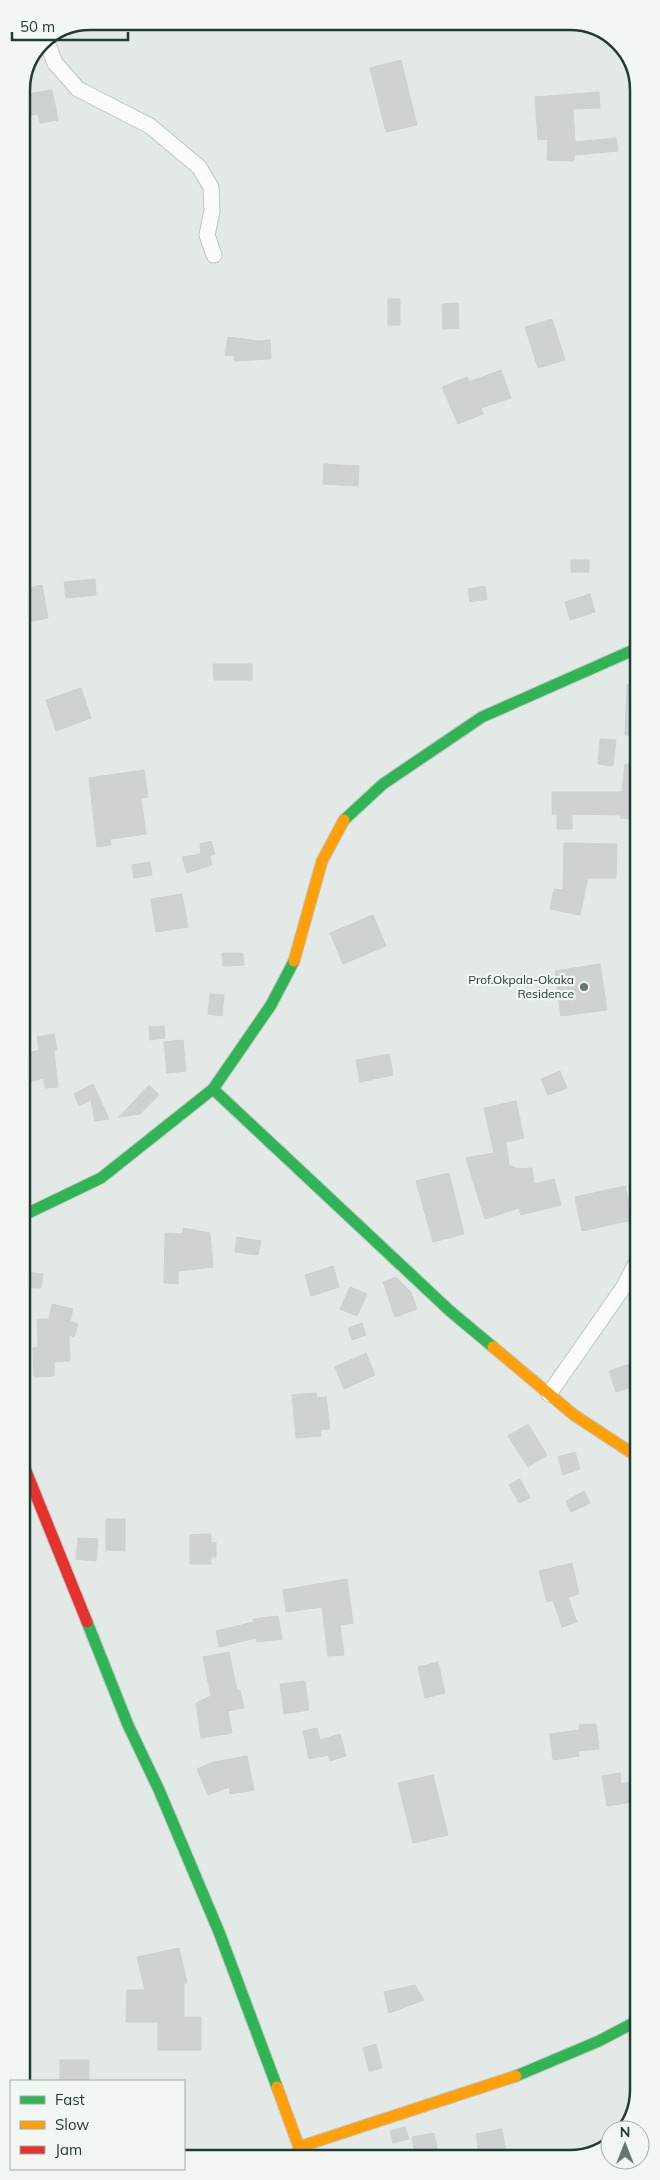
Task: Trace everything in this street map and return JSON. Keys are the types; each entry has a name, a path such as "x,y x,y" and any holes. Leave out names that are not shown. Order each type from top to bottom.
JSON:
{"street":[{"path":"49,47 55,62 78,88 150,126 200,167 211,187 212,211 207,234 214,255"},
{"path":"30,1212 101,1178 213,1089 271,1005 293,963 322,861 346,816 383,784 482,717 630,652"},
{"path":"213,1089 450,1311 574,1415 630,1452"},
{"path":"549,1394 623,1288 630,1275"},
{"path":"30,1481 128,1725 159,1790 216,1924 300,2150"},
{"path":"299,2146 507,2079 616,2033 630,2025"}],"building":[{"path":"401,60 417,125 386,132 370,68"},
{"path":"52,90 58,120 40,123 38,114 30,115 30,94"},
{"path":"599,92 600,108 573,109 575,142 616,138 618,151 574,155 574,161 547,160 548,139 538,140 535,97"},
{"path":"388,299 400,299 400,325 388,325"},
{"path":"458,303 459,328 443,329 442,304"},
{"path":"552,319 565,360 538,368 525,327"},
{"path":"228,337 259,341 270,340 271,359 234,361 235,356 225,355"},
{"path":"501,370 511,398 481,408 483,414 458,424 442,387 467,377 469,382"},
{"path":"324,464 359,466 358,486 323,484"},
{"path":"571,560 589,560 589,572 571,572"},
{"path":"95,579 96,595 66,598 64,582"},
{"path":"42,585 48,618 30,621 30,587"},
{"path":"485,586 487,599 470,602 468,589"},
{"path":"590,594 595,612 570,620 565,602"},
{"path":"213,664 252,664 252,680 214,680"},
{"path":"627,684 630,684 630,735 625,735"},
{"path":"81,688 91,718 56,731 46,700"},
{"path":"600,739 616,740 613,766 598,764"},
{"path":"625,764 630,764 630,819 620,818 621,815 572,814 572,829 557,829 557,814 552,814 552,792 622,792"},
{"path":"144,770 148,797 141,798 146,834 110,839 111,845 97,847 89,778"},
{"path":"211,841 215,854 210,856 212,865 187,873 182,857 201,854 200,844"},
{"path":"564,843 617,844 616,878 588,878 580,915 550,909 554,889 563,890"},
{"path":"150,862 152,875 134,878 132,865"},
{"path":"182,894 188,927 156,932 151,899"},
{"path":"373,915 386,946 343,964 330,933"},
{"path":"222,953 243,953 244,965 223,966"},
{"name":"Prof.Okpala-Okaka Residence","path":"600,964 607,1010 561,1016 555,971"},
{"path":"210,994 224,995 222,1016 208,1014"},
{"path":"164,1026 165,1038 150,1040 149,1027"},
{"path":"54,1034 57,1050 54,1051 58,1087 45,1088 44,1078 30,1082 30,1053 39,1050 37,1037"},
{"path":"183,1040 186,1071 167,1073 164,1042"},
{"path":"389,1054 393,1075 360,1082 356,1060"},
{"path":"560,1071 567,1088 548,1095 541,1079"},
{"path":"93,1084 109,1119 95,1121 91,1100 79,1106 74,1094"},
{"path":"149,1085 159,1095 140,1114 119,1117"},
{"path":"516,1101 524,1138 506,1142 509,1165 518,1169 532,1168 534,1184 554,1179 561,1205 521,1215 519,1208 485,1219 466,1158 494,1153 484,1108"},
{"path":"449,1173 464,1234 433,1242 416,1181"},
{"path":"625,1186 630,1220 582,1231 575,1197"},
{"path":"183,1228 210,1233 213,1267 178,1271 178,1284 164,1283 165,1233 183,1234"},
{"path":"237,1237 261,1241 258,1255 235,1252"},
{"path":"333,1266 339,1287 311,1296 305,1275"},
{"path":"30,1273 43,1274 41,1288 30,1287"},
{"path":"396,1277 411,1292 417,1309 395,1317 383,1282"},
{"path":"350,1287 367,1294 357,1316 340,1309"},
{"path":"52,1304 73,1309 70,1321 78,1324 74,1337 69,1335 70,1361 54,1362 54,1376 34,1377 33,1348 38,1347 37,1319 49,1319"},
{"path":"362,1323 366,1335 352,1340 348,1328"},
{"path":"366,1353 375,1375 344,1389 335,1367"},
{"path":"630,1364 630,1388 616,1392 609,1371"},
{"path":"316,1393 317,1398 326,1397 330,1429 320,1430 321,1436 296,1438 292,1395"},
{"path":"528,1424 547,1455 528,1467 508,1436"},
{"path":"575,1452 580,1469 563,1475 558,1457"},
{"path":"520,1479 530,1498 519,1503 509,1485"},
{"path":"584,1491 590,1503 571,1512 566,1501"},
{"path":"106,1519 125,1519 125,1551 106,1550"},
{"path":"211,1534 211,1543 216,1542 216,1557 211,1557 211,1564 190,1564 190,1535"},
{"path":"78,1538 98,1539 96,1561 76,1559"},
{"path":"572,1563 579,1594 568,1597 577,1622 562,1627 553,1600 547,1602 539,1571"},
{"path":"347,1579 353,1623 340,1625 344,1655 328,1656 322,1607 286,1612 283,1590"},
{"path":"278,1616 282,1639 257,1642 256,1638 219,1647 216,1631 254,1622 253,1619"},
{"path":"229,1652 237,1691 240,1690 244,1708 228,1711 232,1733 201,1738 196,1703 211,1696 203,1657"},
{"path":"438,1662 445,1693 425,1698 418,1667"},
{"path":"305,1681 309,1710 284,1714 280,1684"},
{"path":"596,1724 599,1749 578,1751 579,1756 553,1760 550,1734 580,1730 579,1725"},
{"path":"317,1728 320,1740 340,1734 346,1756 330,1761 328,1755 309,1759 303,1731"},
{"path":"247,1756 254,1790 230,1794 229,1787 208,1795 197,1769 213,1762"},
{"path":"620,1773 621,1784 630,1782 630,1802 607,1806 602,1776"},
{"path":"433,1775 448,1835 413,1843 398,1783"},
{"path":"179,1948 187,1983 184,1983 184,2017 201,2017 201,2050 158,2050 158,2022 126,2022 127,1990 145,1990 137,1957"},
{"path":"415,1985 424,2000 389,2013 384,1992"},
{"path":"376,2044 382,2068 369,2071 363,2048"},
{"path":"60,2060 89,2060 89,2080 60,2080"},
{"path":"405,2127 409,2139 393,2143 390,2131"},
{"path":"502,2129 506,2150 479,2150 476,2134"},
{"path":"434,2133 437,2150 414,2150 412,2137"}],"traffic: fast":[{"path":"344,820 383,784 482,717 630,652"},
{"path":"30,1212 101,1178 213,1089 271,1005 294,961"},
{"path":"213,1089 450,1311 493,1347"},
{"path":"87,1622 128,1725 159,1790 219,1932 277,2087"},
{"path":"516,2076 599,2041 630,2025"}],"traffic: slow":[{"path":"294,961 322,861 344,820"},
{"path":"493,1347 574,1415 630,1452"},
{"path":"299,2147 516,2076"},
{"path":"277,2087 300,2150"}],"traffic: jam":[{"path":"30,1481 87,1622"}],"place":[{"name":"Prof.Okpala-Okaka Residence","path":"584,987"}]}
